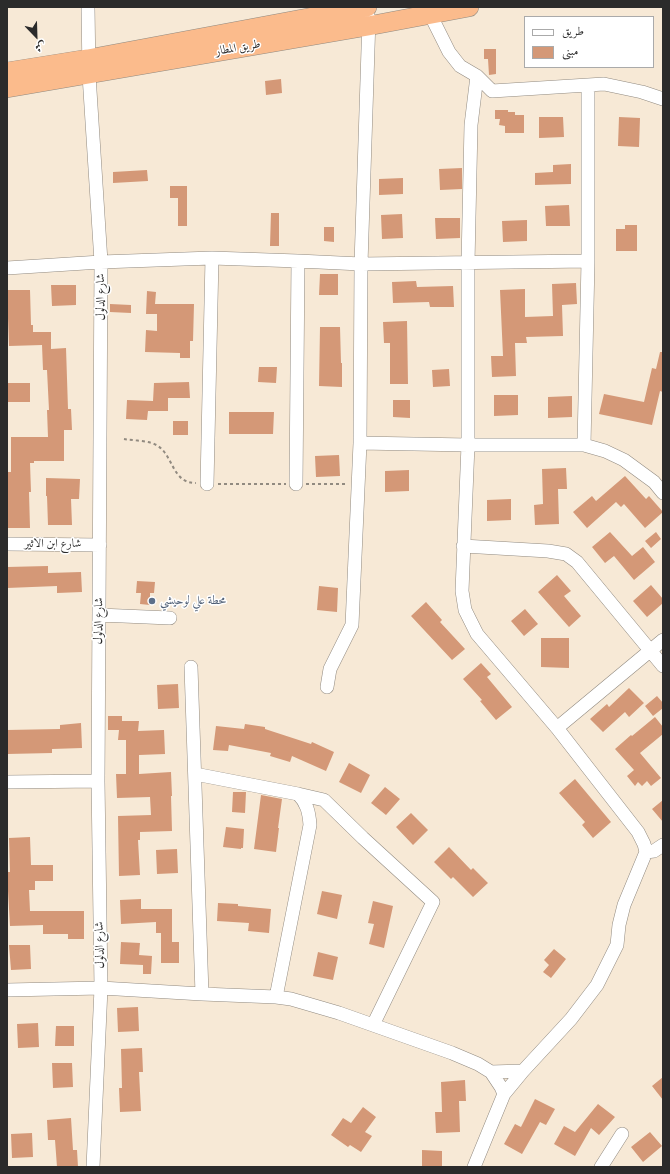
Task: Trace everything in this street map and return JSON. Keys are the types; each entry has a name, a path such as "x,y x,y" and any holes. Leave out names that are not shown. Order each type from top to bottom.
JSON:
{"highway":[{"name":"طريق المطار","path":"7,88 89,67 368,7"},
{"name":"طريق المطار","path":"7,72 89,67 368,26 469,7"}],"street":[{"name":"شارع الدلول","path":"88,7 89,67 101,262 98,781 101,988 93,1167"},
{"path":"327,687 330,669 352,625 359,484 361,264 368,7"},
{"path":"430,14 449,52 460,66 477,76 492,91 604,84 642,92 663,99"},
{"path":"474,1167 504,1094 571,1019 597,984 617,945 619,925 624,905 646,852 638,832 557,728 477,634 465,610 462,591 468,445 470,125 477,76"},
{"path":"584,445 588,261 588,85"},
{"path":"206,484 212,258"},
{"path":"7,268 101,262 212,258 361,264 588,261"},
{"path":"296,484 298,261"},
{"path":"360,443 584,445 606,451 624,460 654,482 663,493"},
{"name":"شارع ابن الاثير","path":"7,544 100,545"},
{"path":"464,546 548,551 566,554 577,562 663,666"},
{"path":"99,615 170,618"},
{"path":"557,728 663,640"},
{"path":"191,667 202,994"},
{"path":"195,774 324,800 433,902 372,1025"},
{"path":"7,782 98,781"},
{"path":"276,997 310,825 307,805 304,799 298,794"},
{"path":"646,852 654,851 663,845"},
{"path":"7,990 101,988 276,997 291,1000 339,1013 452,1053 478,1064 491,1072 504,1094"},
{"path":"491,1072 523,1071"},
{"path":"601,1167 622,1134"}],"path":[{"path":"124,439 149,442 157,445 163,451 181,479 188,483 359,484"}],"building":[{"path":"484,49 496,49 496,74 489,75 488,59 484,59"},
{"path":"281,79 282,93 266,95 265,81"},
{"path":"495,110 508,110 508,112 515,112 515,115 524,115 524,133 505,133 505,126 499,125 500,119 495,119"},
{"path":"539,117 563,117 564,137 539,138"},
{"path":"619,117 640,118 639,147 618,146"},
{"path":"571,164 571,184 535,185 535,173 553,172 553,165"},
{"path":"462,168 462,189 440,190 439,169"},
{"path":"147,170 148,181 113,183 113,172"},
{"path":"403,178 403,194 379,195 379,179"},
{"path":"170,186 187,186 187,226 178,226 178,198 170,198"},
{"path":"569,205 570,226 546,226 545,206"},
{"path":"271,213 279,213 279,246 270,246"},
{"path":"402,214 403,238 382,239 381,215"},
{"path":"435,218 460,218 460,238 436,239"},
{"path":"527,220 527,241 503,242 502,221"},
{"path":"625,225 637,225 637,251 616,251 616,229 625,229"},
{"path":"324,227 334,227 334,242 324,241"},
{"path":"320,274 338,274 338,295 319,295"},
{"path":"416,281 417,287 453,286 454,307 430,307 429,302 393,303 392,282"},
{"path":"576,283 577,304 562,305 563,336 526,337 527,343 515,343 516,376 492,377 491,356 503,356 500,290 525,289 525,317 553,316 552,284"},
{"path":"51,285 76,285 76,305 52,306"},
{"path":"7,290 30,290 31,325 33,325 33,332 51,332 51,349 66,348 68,409 71,409 72,430 64,430 64,461 34,461 34,463 30,463 30,528 7,528 7,472 11,472 11,437 48,437 47,410 49,410 47,370 43,370 42,345 9,346"},
{"path":"147,291 156,292 155,304 194,304 193,341 190,341 190,358 180,358 180,353 145,352 146,330 157,331 157,314 146,314"},
{"path":"110,304 131,305 131,313 110,312"},
{"path":"407,321 408,384 390,384 390,343 384,343 383,322"},
{"path":"320,327 340,327 342,387 319,386"},
{"path":"660,352 663,352 663,392 660,391 652,425 599,414 604,394 644,402 652,368 656,369"},
{"path":"259,367 277,367 276,383 258,382"},
{"path":"449,369 450,386 433,387 432,370"},
{"path":"189,382 190,398 168,398 168,411 148,411 147,420 126,419 127,400 153,401 154,383"},
{"path":"7,383 30,383 30,402 7,402"},
{"path":"494,395 518,395 518,415 494,416"},
{"path":"572,396 572,417 548,418 548,397"},
{"path":"393,400 410,400 410,418 393,417"},
{"path":"229,412 274,412 273,434 229,434"},
{"path":"173,421 188,421 188,435 173,435"},
{"path":"339,455 340,476 316,477 315,456"},
{"path":"566,468 567,489 558,489 559,524 535,525 534,505 543,504 542,469"},
{"path":"409,470 409,491 385,492 385,471"},
{"path":"625,476 646,499 649,496 663,512 645,528 624,504 621,507 616,502 587,528 573,512 592,496 596,501"},
{"path":"46,478 80,479 79,499 71,499 72,525 48,525"},
{"path":"511,499 511,520 487,521 487,500"},
{"path":"610,532 632,556 643,547 655,562 634,580 614,556 605,563 592,547"},
{"path":"656,532 661,539 651,548 645,541"},
{"path":"48,566 48,573 81,572 82,592 57,593 57,586 7,588 7,567"},
{"path":"557,575 571,591 564,596 581,616 569,627 538,592"},
{"path":"137,581 155,582 154,593 150,593 150,605 140,604 141,593 136,593"},
{"path":"651,585 663,599 663,603 647,617 633,601"},
{"path":"319,586 338,588 337,612 317,610"},
{"path":"426,602 442,620 440,622 465,649 452,660 411,616"},
{"path":"525,609 538,624 524,636 511,621"},
{"path":"541,638 569,638 569,668 541,667"},
{"path":"481,663 491,674 487,677 512,707 496,720 480,701 482,700 463,679"},
{"path":"178,684 179,708 158,709 157,685"},
{"path":"629,688 644,703 629,717 625,712 603,732 590,719 607,704 609,707"},
{"path":"657,696 663,703 663,708 653,716 645,706"},
{"path":"108,716 122,716 122,721 139,721 138,731 164,730 165,754 139,755 139,774 171,772 172,831 140,832 140,840 138,840 140,875 119,876 118,816 151,815 150,797 117,798 116,774 126,774 126,740 118,740 119,730 108,730"},
{"path":"655,717 663,727 663,734 640,753 661,778 651,786 647,781 642,786 638,782 635,786 627,776 634,770 615,749"},
{"path":"81,723 82,748 52,749 52,753 7,754 7,730 60,729 60,725"},
{"path":"245,724 265,727 265,729 311,744 312,742 334,752 326,771 292,756 290,762 270,756 271,753 229,745 228,751 213,750 216,726 244,729"},
{"path":"349,763 370,775 361,793 339,782"},
{"path":"575,779 611,822 593,838 582,825 585,822 559,793"},
{"path":"385,787 400,799 386,815 371,803"},
{"path":"233,792 246,792 245,813 232,812"},
{"path":"261,795 282,799 276,852 254,849"},
{"path":"663,800 663,822 652,809"},
{"path":"411,813 428,830 413,845 396,827"},
{"path":"226,827 244,829 243,848 223,847"},
{"path":"30,837 31,865 53,865 53,881 35,881 35,890 29,890 30,911 84,911 84,939 68,939 68,934 43,934 43,925 10,926 7,891 7,872 10,872 9,838"},
{"path":"449,847 471,870 473,868 488,883 473,897 453,877 451,879 434,862"},
{"path":"177,849 178,873 157,874 156,850"},
{"path":"322,891 342,895 337,919 317,914"},
{"path":"141,899 141,909 172,909 172,942 179,942 179,963 161,963 161,933 156,933 156,922 121,924 120,900"},
{"path":"373,901 393,906 384,948 369,944 374,924 368,923"},
{"path":"218,903 238,904 238,906 271,909 269,933 248,931 249,923 217,921"},
{"path":"121,942 140,943 139,955 152,956 151,974 143,974 143,965 120,964"},
{"path":"9,945 30,945 31,969 11,970"},
{"path":"554,949 566,959 551,978 543,972 549,965 544,960"},
{"path":"318,952 338,957 333,980 313,976"},
{"path":"138,1007 139,1031 118,1032 117,1008"},
{"path":"38,1023 39,1047 18,1048 17,1024"},
{"path":"56,1026 74,1026 74,1046 55,1046"},
{"path":"142,1048 143,1072 139,1072 141,1111 120,1112 119,1088 122,1088 121,1049"},
{"path":"52,1063 72,1063 73,1087 53,1088"},
{"path":"663,1077 663,1100 652,1086"},
{"path":"465,1080 466,1101 459,1101 460,1132 436,1133 435,1112 442,1112 441,1082"},
{"path":"535,1099 555,1109 546,1125 540,1122 522,1154 504,1144 515,1124 521,1127"},
{"path":"598,1104 615,1117 599,1135 591,1128 575,1156 554,1144 564,1126 575,1132"},
{"path":"363,1107 376,1117 365,1132 372,1136 361,1152 350,1145 348,1147 331,1135 343,1118 351,1123"},
{"path":"71,1118 73,1150 77,1150 78,1167 57,1167 55,1140 48,1140 47,1120"},
{"path":"650,1132 662,1146 643,1162 631,1147"},
{"path":"32,1133 33,1157 12,1158 11,1134"},
{"path":"422,1150 442,1151 442,1167 422,1167"}],"place":[{"name":"محطة علي لوحيشي","path":"152,601"}]}
